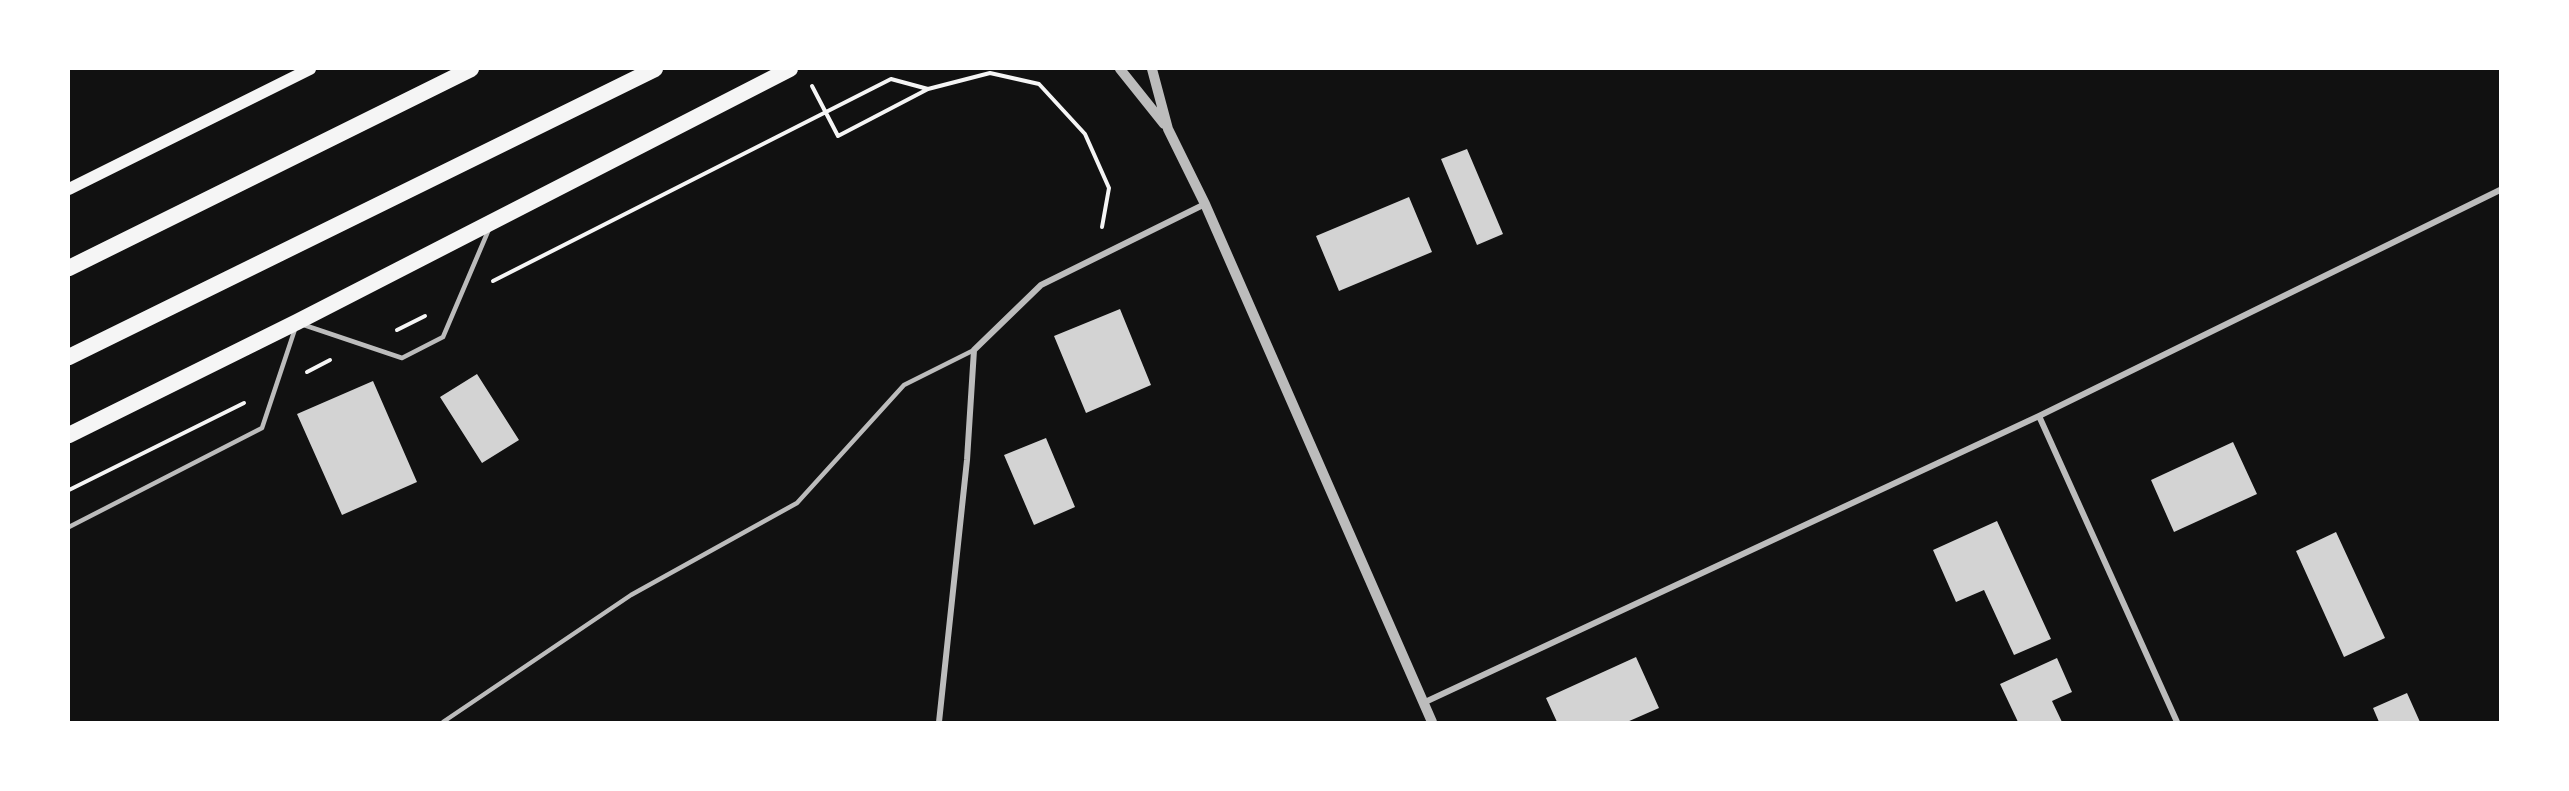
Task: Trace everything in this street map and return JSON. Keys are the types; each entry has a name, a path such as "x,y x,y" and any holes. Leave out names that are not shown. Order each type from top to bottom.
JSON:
{"highway":[{"path":"69,268 471,69"},
{"path":"69,357 655,69"},
{"path":"69,435 297,322 790,69"}],"main road":[{"path":"69,189 310,69"}],"street":[{"path":"1120,69 1168,129"},
{"path":"1152,69 1168,129 1205,204 1432,722"},
{"path":"1423,703 2039,416 2500,190"},
{"path":"939,722 967,460 974,350 1041,285 1205,204"},
{"path":"2039,416 2177,722"}],"lane":[{"path":"69,527 262,428 297,322 402,358 443,337 492,223"},
{"path":"442,722 631,595 797,503 904,385 974,350"}],"path":[{"path":"808,79 837,136 928,89 990,73 1040,84 1085,134 1109,188 1097,257"},
{"path":"69,490 459,298 891,79 928,89"}],"building":[{"path":"1467,149 1503,234 1477,245 1441,159"},
{"path":"1409,197 1432,252 1339,291 1316,236"},
{"path":"1120,309 1151,385 1086,413 1054,336"},
{"path":"477,374 519,440 482,463 440,397"},
{"path":"373,381 417,482 342,515 297,414"},
{"path":"1046,438 1075,507 1034,525 1004,455"},
{"path":"2233,442 2257,494 2174,532 2151,480"},
{"path":"1997,521 2051,639 2014,655 1984,590 1956,602 1933,550"},
{"path":"2336,532 2385,638 2344,657 2296,551"},
{"path":"1636,657 1659,708 1627,722 1557,722 1546,698"},
{"path":"2057,658 2072,692 2052,701 2062,722 2018,722 2000,684"},
{"path":"2407,693 2420,722 2379,722 2373,708"}]}
